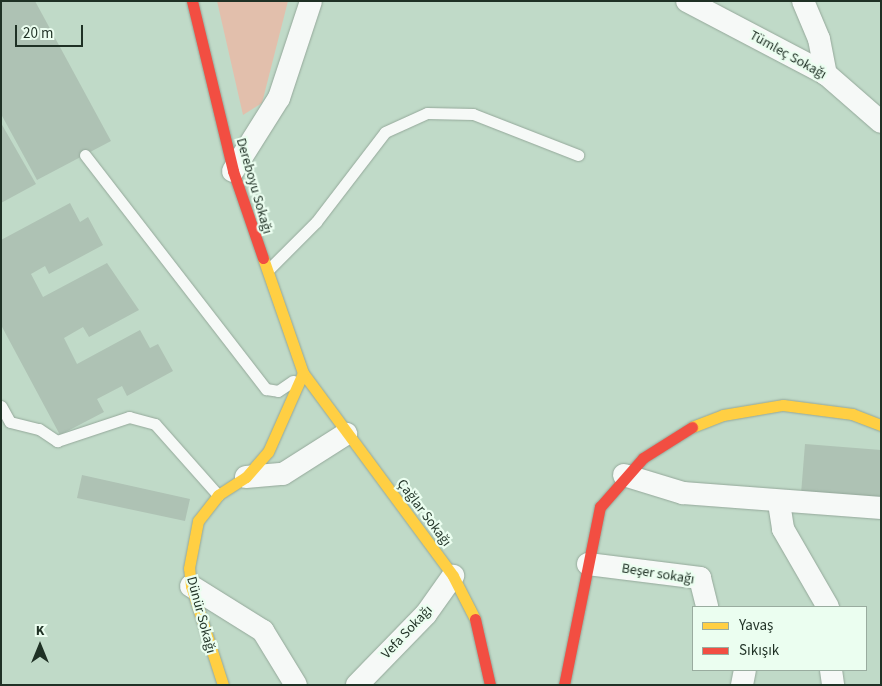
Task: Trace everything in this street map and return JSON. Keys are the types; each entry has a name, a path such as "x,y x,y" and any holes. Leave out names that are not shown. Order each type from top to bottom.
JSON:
{"street":[{"name":"Dereboyu Sokağı","path":"192,1 233,170 265,273 303,373"},
{"path":"233,170 279,98 311,1"},
{"name":"Tümleç Sokağı","path":"687,1 826,74 881,122"},
{"path":"803,1 819,39 826,74"},
{"name":"Çağlar Sokağı","path":"303,373 346,434 453,576 474,615 490,685"},
{"name":"Dünür Sokağı","path":"223,685 191,586 189,568 198,522 218,495 246,477 268,452 303,373"},
{"path":"564,685 600,507 624,475 678,432 723,415 783,406 852,414 881,425"},
{"name":"Dünür Sokağı","path":"246,477 283,474 346,434"},
{"path":"624,475 683,493 779,503 881,508"},
{"path":"779,503 783,529 827,606"},
{"name":"Beşer sokağı","path":"588,564 700,578 707,606"},
{"name":"Vefa Sokağı","path":"357,685 426,614 453,576"},
{"path":"191,586 263,631 296,685"},
{"path":"742,685 745,671"},
{"path":"831,671 833,685"}],"lane":[{"path":"265,273 316,222 385,132 427,113 473,114 578,155"},
{"path":"85,155 266,389 278,392 303,373"},
{"path":"1,406 10,422 39,429 57,441 129,417 155,424 218,495"}],"shaded area":[{"path":"217,1 288,1 262,103 243,115"}],"building":[{"path":"1,1 35,1 111,141 37,180 1,114"},
{"path":"1,123 36,184 1,203"},
{"path":"70,203 80,222 88,217 103,245 49,274 45,266 31,274 43,297 107,263 139,310 89,337 83,327 64,338 77,364 140,330 150,348 158,344 173,371 127,396 122,386 97,399 104,412 60,435 1,325 1,240"},
{"path":"805,444 881,450 881,500 801,494"},
{"path":"82,475 190,499 185,521 77,498"}],"traffic: slow":[{"path":"263,258 303,373 453,576 475,619"},
{"path":"223,685 191,586 189,568 198,521 218,495 246,477 268,452 303,373"},
{"path":"692,427 723,415 783,405 852,414 881,425"}],"traffic: jam":[{"path":"192,1 233,171 263,258"},
{"path":"564,685 600,507 643,458 692,427"},
{"path":"475,619 490,685"}]}
